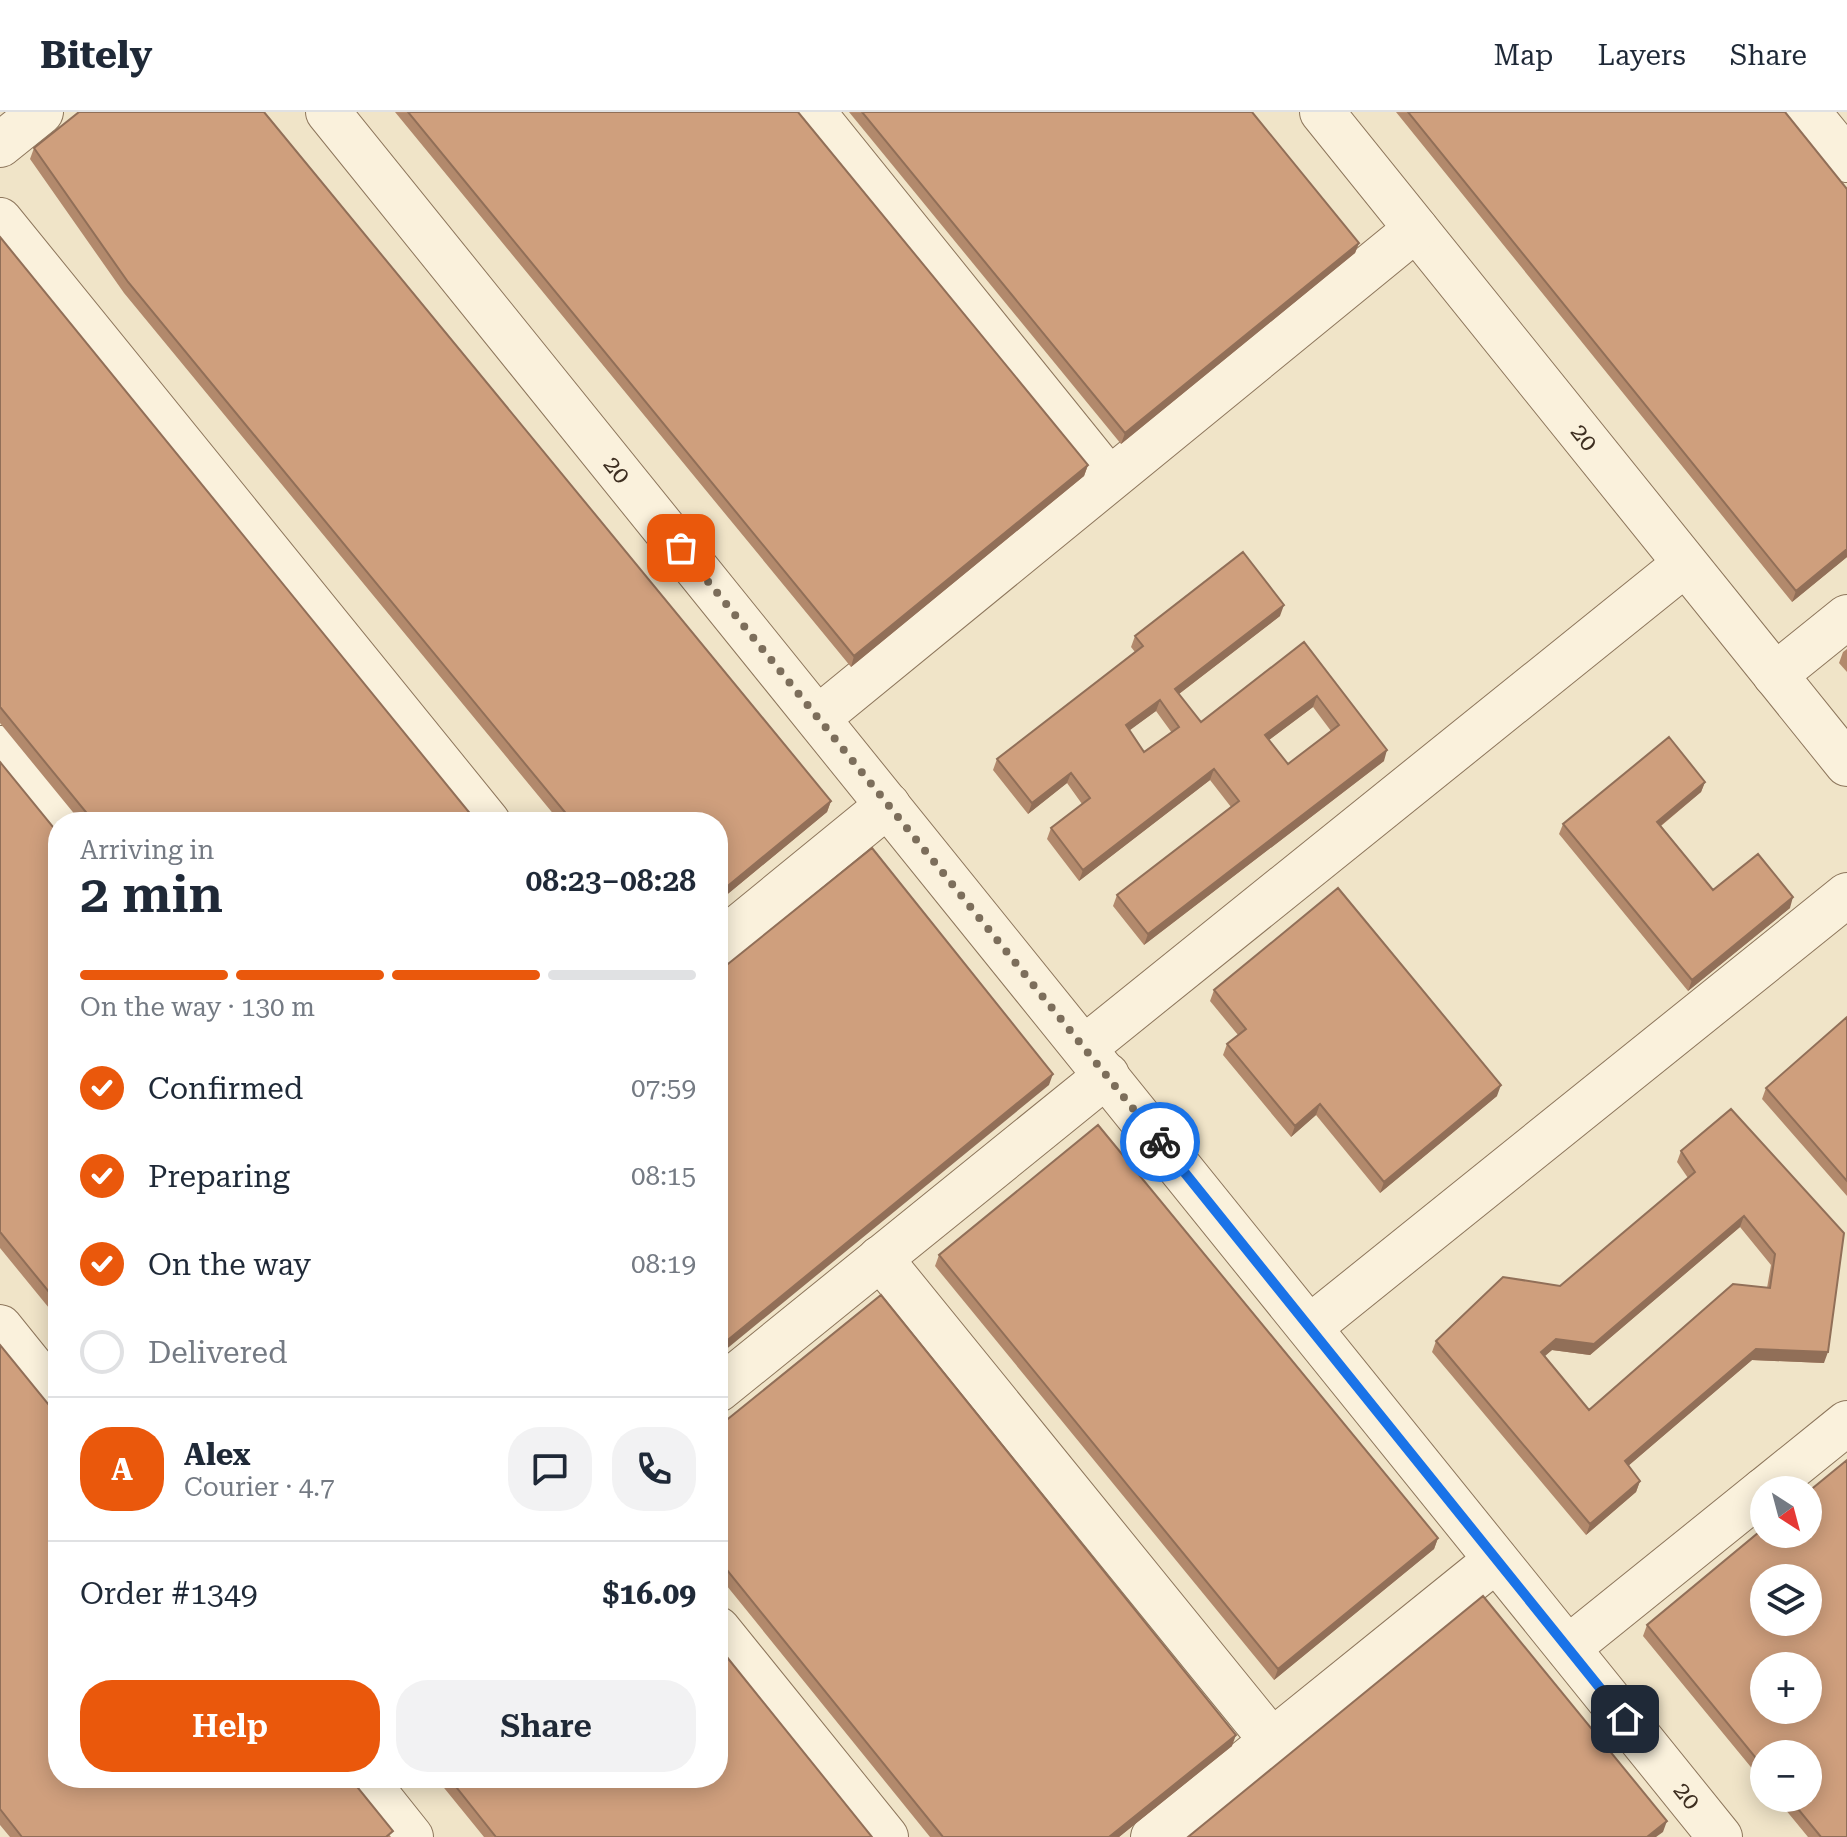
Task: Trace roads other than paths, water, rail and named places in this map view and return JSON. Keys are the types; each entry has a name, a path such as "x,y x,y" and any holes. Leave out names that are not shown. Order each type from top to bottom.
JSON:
{"street":[{"path":"0,145 41,112"},
{"name":"20","path":"328,112 1720,1837"},
{"path":"813,112 1109,479"},
{"name":"20","path":"1322,112 1847,764"},
{"path":"1808,112 1847,160"},
{"path":"0,220 480,812"},
{"path":"818,718 1416,229"},
{"path":"728,1382 880,1258 1095,1061 1685,564"},
{"path":"1775,675 1847,617"},
{"path":"0,748 54,812"},
{"path":"728,936 888,805"},
{"path":"1310,1327 1847,895"},
{"path":"880,1258 1272,1741"},
{"path":"0,1327 48,1387"},
{"path":"1781,1476 1847,1423"},
{"path":"1568,1648 1750,1501"},
{"path":"1153,1837 1496,1560"},
{"path":"728,1641 886,1837"},
{"path":"372,1788 411,1837"}]}
